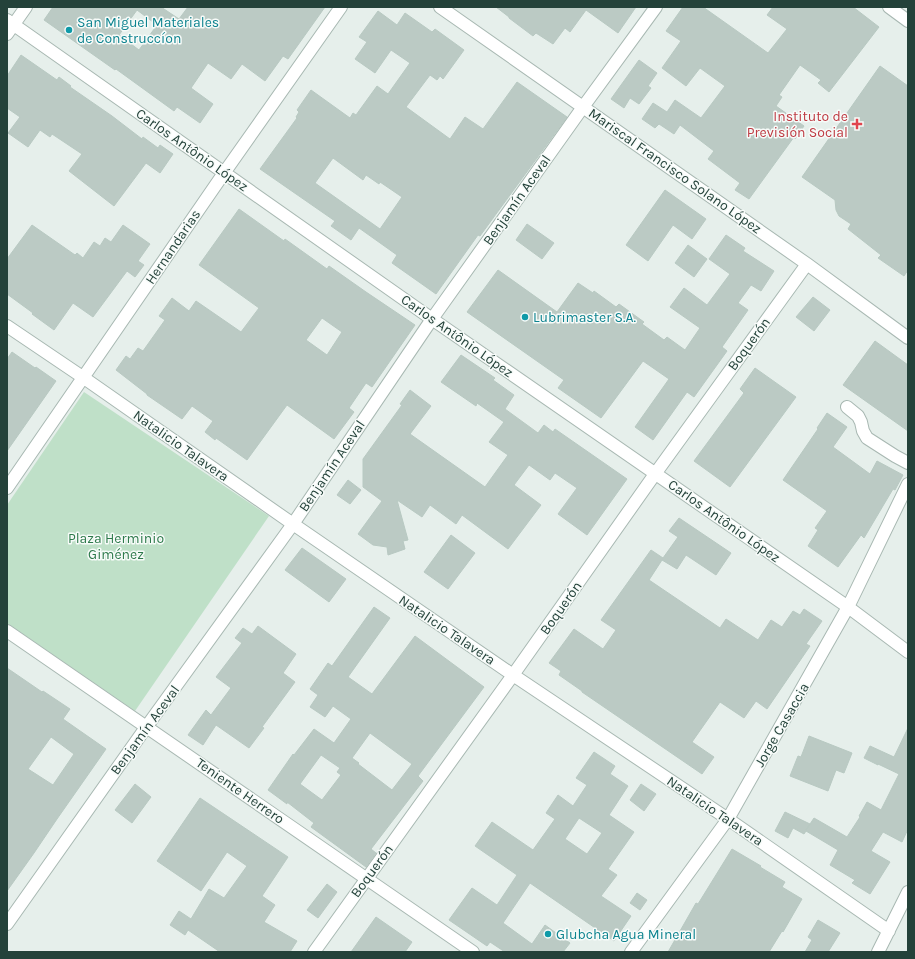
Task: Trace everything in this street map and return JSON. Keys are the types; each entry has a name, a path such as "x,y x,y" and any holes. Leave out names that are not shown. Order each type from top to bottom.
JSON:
{"street":[{"path":"9,26 26,7"},
{"name":"Hernandarias","path":"7,488 224,173 341,7"},
{"name":"Mariscal Francisco Solano López","path":"440,7 807,264 908,338"},
{"name":"Benjamín Aceval","path":"7,924 147,726 293,524 432,319 656,7"},
{"path":"889,7 908,21"},
{"name":"Carlos Antônio López","path":"9,26 224,173 848,607 908,652"},
{"name":"Boquerón","path":"314,952 655,474 807,264"},
{"name":"Natalicio Talavera","path":"7,326 513,675 889,931"},
{"path":"847,407 858,416 861,422 862,430 867,438 908,463"},
{"name":"Jorge Casaccia","path":"631,952 728,820 848,607 908,484"},
{"name":"Teniente Herrero","path":"7,631 474,952"},
{"path":"878,952 908,892"}],"green space":[{"name":"Plaza Herminio Giménez","path":"84,392 269,516 135,711 7,623 7,505"}],"building":[{"path":"53,7 161,7 179,19 188,7 325,7 288,59 283,56 265,81 242,64 231,79 208,63 191,88 213,104 200,123 177,107 174,111 44,20","holes":["137,10 157,25 139,50 119,35"]},
{"path":"496,7 636,7 618,33 586,10 570,32 565,28 553,44 536,33 533,36"},
{"path":"683,7 703,7 768,53 787,29 767,15 773,7 853,7 879,27 829,92 818,83 821,80 800,65 779,95 782,97 776,106 804,126 795,139 794,137 749,199 735,190 740,183 708,159 714,151 680,125 674,134 659,124 655,128 642,119 653,103 667,112 675,100 701,118 725,86 700,68 686,86 662,68 681,41 666,31"},
{"path":"378,11 397,25 405,13 432,32 435,29 464,50 443,79 440,76 437,80 430,75 406,107 450,139 465,117 483,129 517,82 567,117 480,236 478,235 436,294 392,263 397,255 359,228 351,240 331,226 335,221 260,169 297,118 296,117 299,112 297,110 311,90 350,118 353,113 356,115 377,86 388,94 410,63 391,50 375,73 355,59 367,42 359,37","holes":["333,158 363,180 366,175 379,184 380,182 402,197 380,229 315,183"]},
{"path":"21,55 57,80 59,77 71,86 70,87 142,139 143,137 158,148 160,145 173,154 160,173 146,163 114,206 69,171 82,154 52,134 50,137 40,130 28,147 8,133 20,117 7,108 7,76"},
{"path":"639,60 657,73 648,86 651,88 639,104 630,98 624,108 611,99"},
{"name":"Instituto de Previsión Social","path":"880,66 908,86 908,270 904,276 878,258 881,255 848,229 851,224 839,216 836,210 835,200 802,177"},
{"path":"665,190 706,219 692,239 673,225 648,261 626,245"},
{"path":"239,209 284,241 285,239 327,269 329,266 415,325 372,387 366,383 349,408 354,412 334,439 287,405 247,460 205,432 213,421 192,406 182,419 147,395 116,370 126,356 130,359 138,348 143,351 165,320 159,316 172,298 189,311 196,301 241,332 259,308 199,265","holes":["322,318 342,332 327,355 306,340"]},
{"path":"527,224 554,243 542,259 516,240"},
{"path":"32,225 75,255 77,253 83,258 94,242 100,246 105,238 111,242 123,225 150,244 138,261 144,265 135,277 127,271 93,317 73,303 54,330 7,294 7,259"},
{"path":"726,235 745,248 743,251 774,271 761,291 751,285 738,303 748,310 722,347 727,351 694,397 687,392 653,440 635,427 669,379 643,361 601,418 558,388 564,380 467,312 498,270 557,312 578,283 593,293 594,291 616,307 619,304 644,322 642,324 664,340 667,337 685,350 700,328 670,307 684,288 707,305 730,274 709,259"},
{"path":"688,245 707,259 694,277 675,263"},
{"path":"813,297 830,310 814,331 796,317"},
{"path":"875,341 908,365 908,431 843,385"},
{"path":"12,352 56,381 7,451 7,359"},
{"path":"461,355 495,378 493,380 514,395 505,409 538,433 544,425 553,432 555,429 627,479 587,535 558,514 577,488 555,473 550,480 529,465 514,485 541,505 508,549 462,515 456,524 430,505 422,517 397,500 408,540 403,541 405,549 388,555 387,547 373,545 358,534 382,501 363,487 363,459 402,405 400,404 410,390 431,406 410,434 485,487 508,455 489,442 504,422 477,403 476,406 441,382"},
{"path":"755,368 796,397 730,487 694,461 744,393 740,389"},
{"path":"827,413 847,427 833,447 870,474 877,461 903,475 864,538 861,535 838,567 808,546 818,530 815,528 827,511 783,480 818,429 817,428"},
{"path":"348,480 361,490 350,504 337,495"},
{"path":"679,518 731,553 716,575 686,555 677,569 662,560 649,580 720,628 726,619 758,640 771,620 782,627 793,611 800,615 804,609 822,621 806,644 810,646 767,709 756,701 744,718 720,702 692,742 714,757 702,774 582,692 559,675 561,671 549,663 574,629 603,649 616,630 601,620 651,550 663,558 678,537 669,531"},
{"path":"451,535 475,553 448,589 424,572"},
{"path":"302,548 346,579 329,602 285,570"},
{"path":"374,607 390,618 348,677 372,694 415,636 484,687 418,776 423,781 371,849 376,853 366,867 311,827 314,823 287,802 287,804 268,790 293,754 294,755 314,729 334,743 351,719 333,706 325,717 310,707 318,695 310,689 328,663 332,666","holes":["370,733 412,764 392,790 352,758","321,755 340,768 337,772 341,775 322,800 300,784"]},
{"path":"258,626 296,654 283,673 295,682 262,727 264,728 249,748 216,725 203,745 188,735 206,710 211,715 231,688 216,677 242,643 235,638 243,628 252,634"},
{"path":"7,668 70,709 63,719 106,749 7,891","holes":["51,737 74,754 53,785 28,769"]},
{"path":"908,728 908,829 902,842 883,832 871,851 890,862 870,894 852,883 855,880 830,865 838,850 806,831 804,834 793,828 788,838 775,831 785,812 810,824 814,818 847,837 860,817 859,816 867,802 881,810 899,774 864,758 870,746 894,757"},
{"path":"809,736 852,753 844,773 836,770 828,791 790,776 798,756 801,757"},
{"path":"594,752 615,766 610,774 628,786 609,815 634,832 608,869 617,875 601,896 631,916 614,941 530,883 503,923 532,944 545,925 570,943 563,952 505,952 490,942 487,946 449,920 472,888 497,905 517,875 475,846 492,822 533,850 555,819 546,813 558,795 573,806 587,785 576,778","holes":["579,818 602,833 587,854 565,839"]},
{"path":"135,784 151,797 132,823 115,810"},
{"path":"641,784 656,794 644,811 630,800"},
{"path":"200,798 288,857 262,896 275,905 264,922 297,941 290,952 220,952 188,930 185,935 170,925 179,911 191,919 209,889 224,898 247,866 227,852 201,891 157,861"},
{"path":"732,849 785,882 782,887 802,899 783,932 782,931 769,952 668,952 696,903 698,904"},
{"path":"327,884 337,892 318,918 307,910"},
{"path":"637,893 647,900 640,910 630,903"},
{"path":"376,917 412,942 405,952 351,952"},
{"path":"818,920 840,933 828,952 805,952 812,940 808,937"}],"place":[{"name":"San Miguel Materiales de Construccíon","path":"69,30"},
{"name":"Instituto de Previsión Social","path":"857,124"},
{"name":"Lubrimaster S.A.","path":"525,317"},
{"name":"Glubcha Agua Mineral","path":"548,934"}]}
